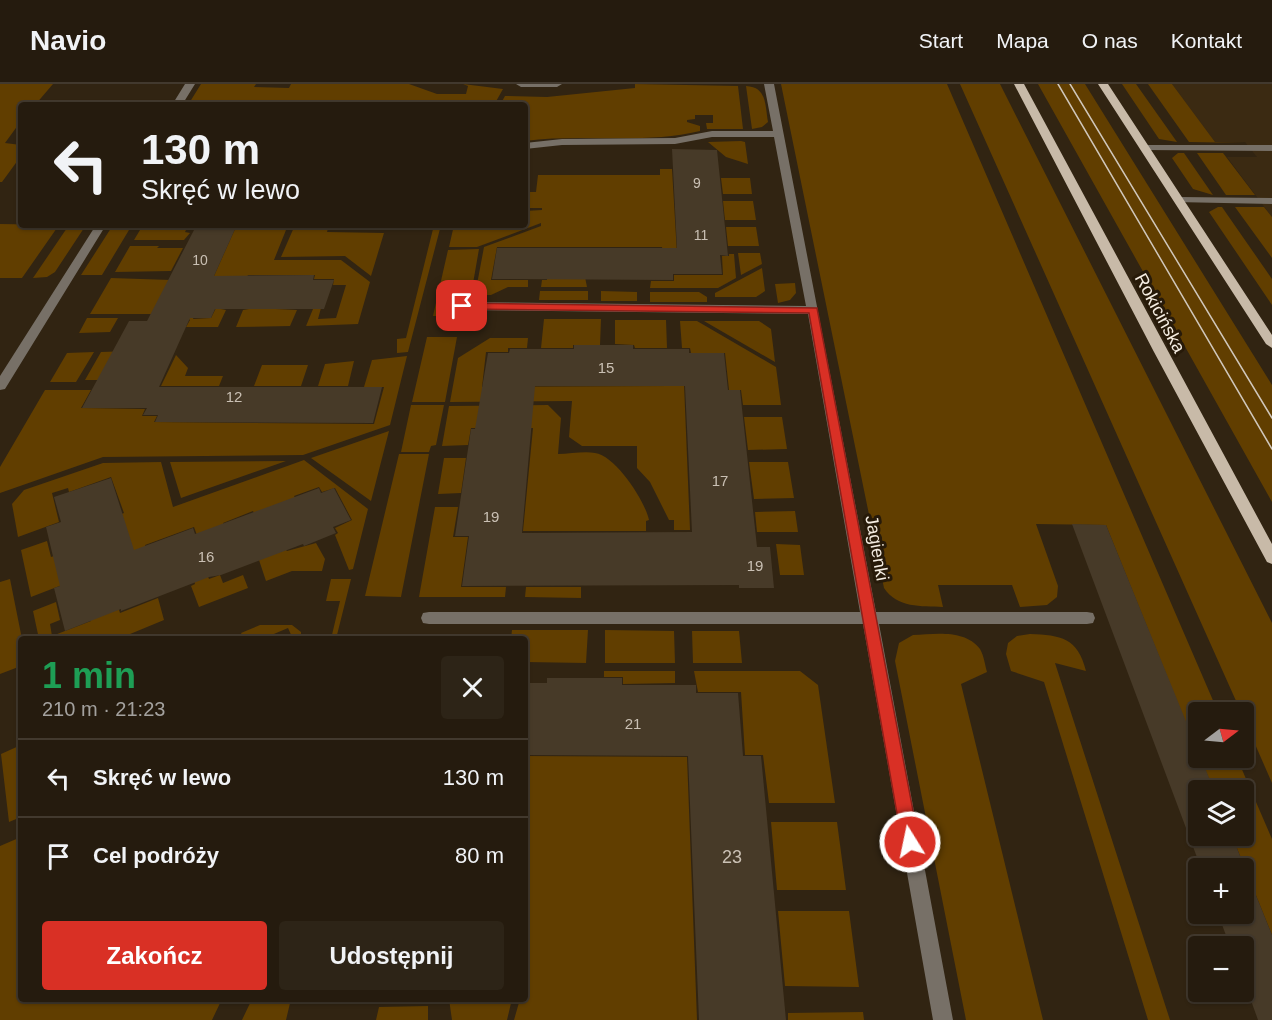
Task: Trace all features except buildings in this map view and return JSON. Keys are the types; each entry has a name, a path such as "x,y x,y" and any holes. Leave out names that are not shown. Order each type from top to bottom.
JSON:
{"main road":[{"name":"Rokicińska","path":"1019,84 1160,352 1272,558"},
{"path":"1103,84 1272,344"}],"street":[{"path":"179,102 190,84"},
{"path":"521,84 557,84"},
{"name":"Jagienki","path":"770,84 943,1020"},
{"path":"528,146 562,142 675,141 712,134 779,134"},
{"path":"1144,147 1272,148"},
{"path":"1179,200 1272,201"},
{"path":"0,386 99,228"},
{"path":"462,306 813,310"},
{"path":"429,618 1087,618"}],"shaded area":[{"path":"0,84 53,84 38,102 18,102 18,125 5,143 18,145 18,160 0,182"},
{"path":"201,84 256,84 254,87 289,88 291,84 409,84 437,94 466,94 468,86 463,84 503,89 496,102 190,102"},
{"path":"635,84 738,86 743,129 707,129 706,123 713,123 713,115 695,115 695,119 687,120 687,122 700,126 700,131 678,135 528,141 528,102 502,102 505,96 547,97 635,88"},
{"path":"781,84 947,84 1214,702 1188,702 1188,728 1106,525 1036,524 1058,586 1057,597 1047,605 1020,607 1012,585 938,585 943,607 903,603 889,595 884,588"},
{"path":"960,84 1000,84 1272,623 1272,783 1254,742 1254,702 1237,702"},
{"path":"1038,84 1085,84 1272,385 1272,502"},
{"path":"1122,84 1136,84 1177,142 1159,139"},
{"path":"1148,84 1172,84 1215,142 1246,143 1189,142"},
{"path":"1172,84 1272,84 1272,217 1227,157 1257,157 1245,142 1215,142"},
{"path":"746,86 758,90 764,98 768,122 762,127 752,129"},
{"path":"708,142 745,142 748,164 726,157"},
{"path":"1178,153 1184,153 1213,195 1193,189 1172,158"},
{"path":"1197,153 1223,153 1255,195 1226,195"},
{"path":"660,169 672,169 677,254 663,254 662,247 497,247 491,280 528,280 528,287 508,287 491,295 475,295 484,247 541,226 541,223 528,228 528,211 542,210 542,208 528,208 528,192 536,192 538,175 660,175"},
{"path":"721,178 750,178 752,194 723,194"},
{"path":"723,201 753,201 756,220 725,220"},
{"path":"1222,207 1272,279 1272,305 1209,212"},
{"path":"1235,207 1264,207 1272,217 1272,258"},
{"path":"0,224 18,224 18,228 57,228 22,278 0,278"},
{"path":"726,227 756,227 759,246 728,246"},
{"path":"67,228 84,228 55,272 47,277 33,278"},
{"path":"111,228 130,228 102,275 81,275"},
{"path":"141,228 187,228 185,232 190,233 184,240 134,240"},
{"path":"219,228 287,228 274,260 341,260 370,282 358,324 306,326 313,309 321,308 318,319 336,318 346,285 333,285 334,279 314,279 315,275 248,275 245,280 210,285 235,229"},
{"path":"294,228 328,228 327,232 384,233 371,276 345,256 281,257"},
{"path":"433,228 440,228 408,352 397,353 397,339 406,338"},
{"path":"453,228 528,228 477,247 449,247"},
{"path":"130,246 183,248 171,271 115,272"},
{"path":"479,249 471,295 459,295 459,290 446,290 440,316 433,316 448,250"},
{"path":"738,253 760,253 762,264 741,275"},
{"path":"729,254 734,254 736,278 718,288 650,288 651,281 674,281 674,275 723,275 722,256 729,256"},
{"path":"762,268 765,291 756,297 715,297 715,293"},
{"path":"547,277 585,277 587,287 541,287 542,280 547,280"},
{"path":"111,278 171,280 184,314 90,314"},
{"path":"795,283 796,293 790,300 778,303 775,284"},
{"path":"540,291 588,291 588,300 539,300"},
{"path":"601,291 637,292 637,301 601,301"},
{"path":"650,292 699,292 707,297 707,302 650,302"},
{"path":"216,308 226,310 218,327 186,327 190,320 186,316 195,313 193,319 211,318"},
{"path":"255,308 297,310 290,326 236,327 243,310"},
{"path":"87,318 118,318 110,332 79,333"},
{"path":"544,319 601,319 600,345 541,348"},
{"path":"615,320 666,320 667,348 635,348 634,345 615,344"},
{"path":"680,321 697,321 776,367 781,405 743,405 741,390 729,390 725,353 691,353 690,348 682,348"},
{"path":"704,321 759,321 771,329 775,362"},
{"path":"427,337 457,337 445,402 412,402"},
{"path":"490,338 528,338 527,348 508,348 508,352 486,352 482,387 672,386 684,384 690,530 674,530 674,520 669,520 650,482 637,468 637,446 582,446 569,437 572,401 450,402 458,358"},
{"path":"132,351 116,380 85,380 101,352"},
{"path":"94,352 76,382 50,382 67,353"},
{"path":"176,355 188,368 185,376 223,376 219,386 161,386"},
{"path":"407,356 390,425 303,455 103,457 0,493 0,467 45,390 91,390 81,408 145,409 142,416 157,416 154,422 374,424 384,387 364,387 372,360"},
{"path":"354,361 348,386 318,386 325,364"},
{"path":"262,365 308,365 301,386 254,386"},
{"path":"411,405 444,405 436,445 431,446 429,452 401,452"},
{"path":"548,405 561,418 558,454 595,453 612,462 628,480 642,502 649,520 646,521 646,531 523,531 533,428 471,428 468,445 442,446 449,406"},
{"path":"744,417 782,417 787,449 748,450"},
{"path":"389,431 371,501 311,458"},
{"path":"399,454 429,454 401,597 365,596"},
{"path":"444,458 466,458 461,493 438,494"},
{"path":"304,460 368,509 353,569 349,570 335,535 338,533 335,528 352,520 335,488 322,492 319,487 294,496 298,502 256,518 253,511 223,523 226,528 198,538 194,527 145,545 149,559 135,564 119,515 124,513 111,477 69,492 68,488 52,493 59,522 18,537 12,504 24,490 103,463 161,462 173,507"},
{"path":"286,461 181,498 170,462"},
{"path":"749,462 788,462 794,498 754,499"},
{"path":"435,507 458,507 453,537 468,537 461,587 506,587 505,597 419,597"},
{"path":"795,511 798,532 757,532 755,512"},
{"path":"47,541 51,557 67,551 75,580 31,597 21,550"},
{"path":"316,543 325,559 322,571 292,571 266,581 259,560 285,549 287,551"},
{"path":"776,544 800,545 804,575 780,575"},
{"path":"207,574 209,579 220,575 223,583 243,575 248,588 199,607 191,586 195,584 194,580"},
{"path":"10,579 21,636 18,636 18,667 0,674 0,582"},
{"path":"331,579 351,579 337,636 332,636 340,601 326,601"},
{"path":"526,587 581,587 581,598 525,597"},
{"path":"158,598 164,620 125,636 52,636 91,621 90,615 117,604 120,613"},
{"path":"56,602 60,620 50,624 52,636 38,636 33,611"},
{"path":"260,625 292,625 301,632 301,636 292,636 288,628 269,636 242,636 241,633"},
{"path":"512,630 588,630 586,663 528,662 528,636 511,636"},
{"path":"605,630 674,631 675,663 605,663"},
{"path":"692,631 739,631 742,663 693,663"},
{"path":"949,634 966,638 980,649 987,672 961,684 1043,1020 966,1020 895,661 899,643 913,635"},
{"path":"1030,634 1059,637 1073,645 1083,660 1086,671 1055,663 1170,1020 1148,1020 1044,682 1011,671 1006,654 1008,643 1017,636"},
{"path":"604,671 675,671 675,683 623,684 623,677 604,677"},
{"path":"694,671 800,671 818,685 835,803 769,803 763,755 745,755 741,692 698,692"},
{"path":"18,746 18,818 9,822 1,754"},
{"path":"528,756 687,757 697,1020 514,1020 519,1002 528,1002"},
{"path":"1204,768 1241,768 1247,780 1210,780"},
{"path":"1254,797 1272,839 1272,935 1254,890 1254,858 1241,858 1236,846 1254,846"},
{"path":"771,822 837,822 846,890 777,890"},
{"path":"18,838 18,1002 221,1002 212,1020 0,1020 0,846"},
{"path":"778,911 849,911 859,987 785,986"},
{"path":"251,1002 290,1002 286,1020 242,1020"},
{"path":"449,1002 511,1002 507,1020 452,1020"},
{"path":"428,1006 428,1020 376,1020 379,1007"},
{"path":"863,1012 864,1020 788,1020 788,1013"}],"tram line":[{"path":"1058,84 1272,449"},
{"path":"1070,84 1272,418"}],"route":[{"path":"462,306 813,310 910,842"}]}
